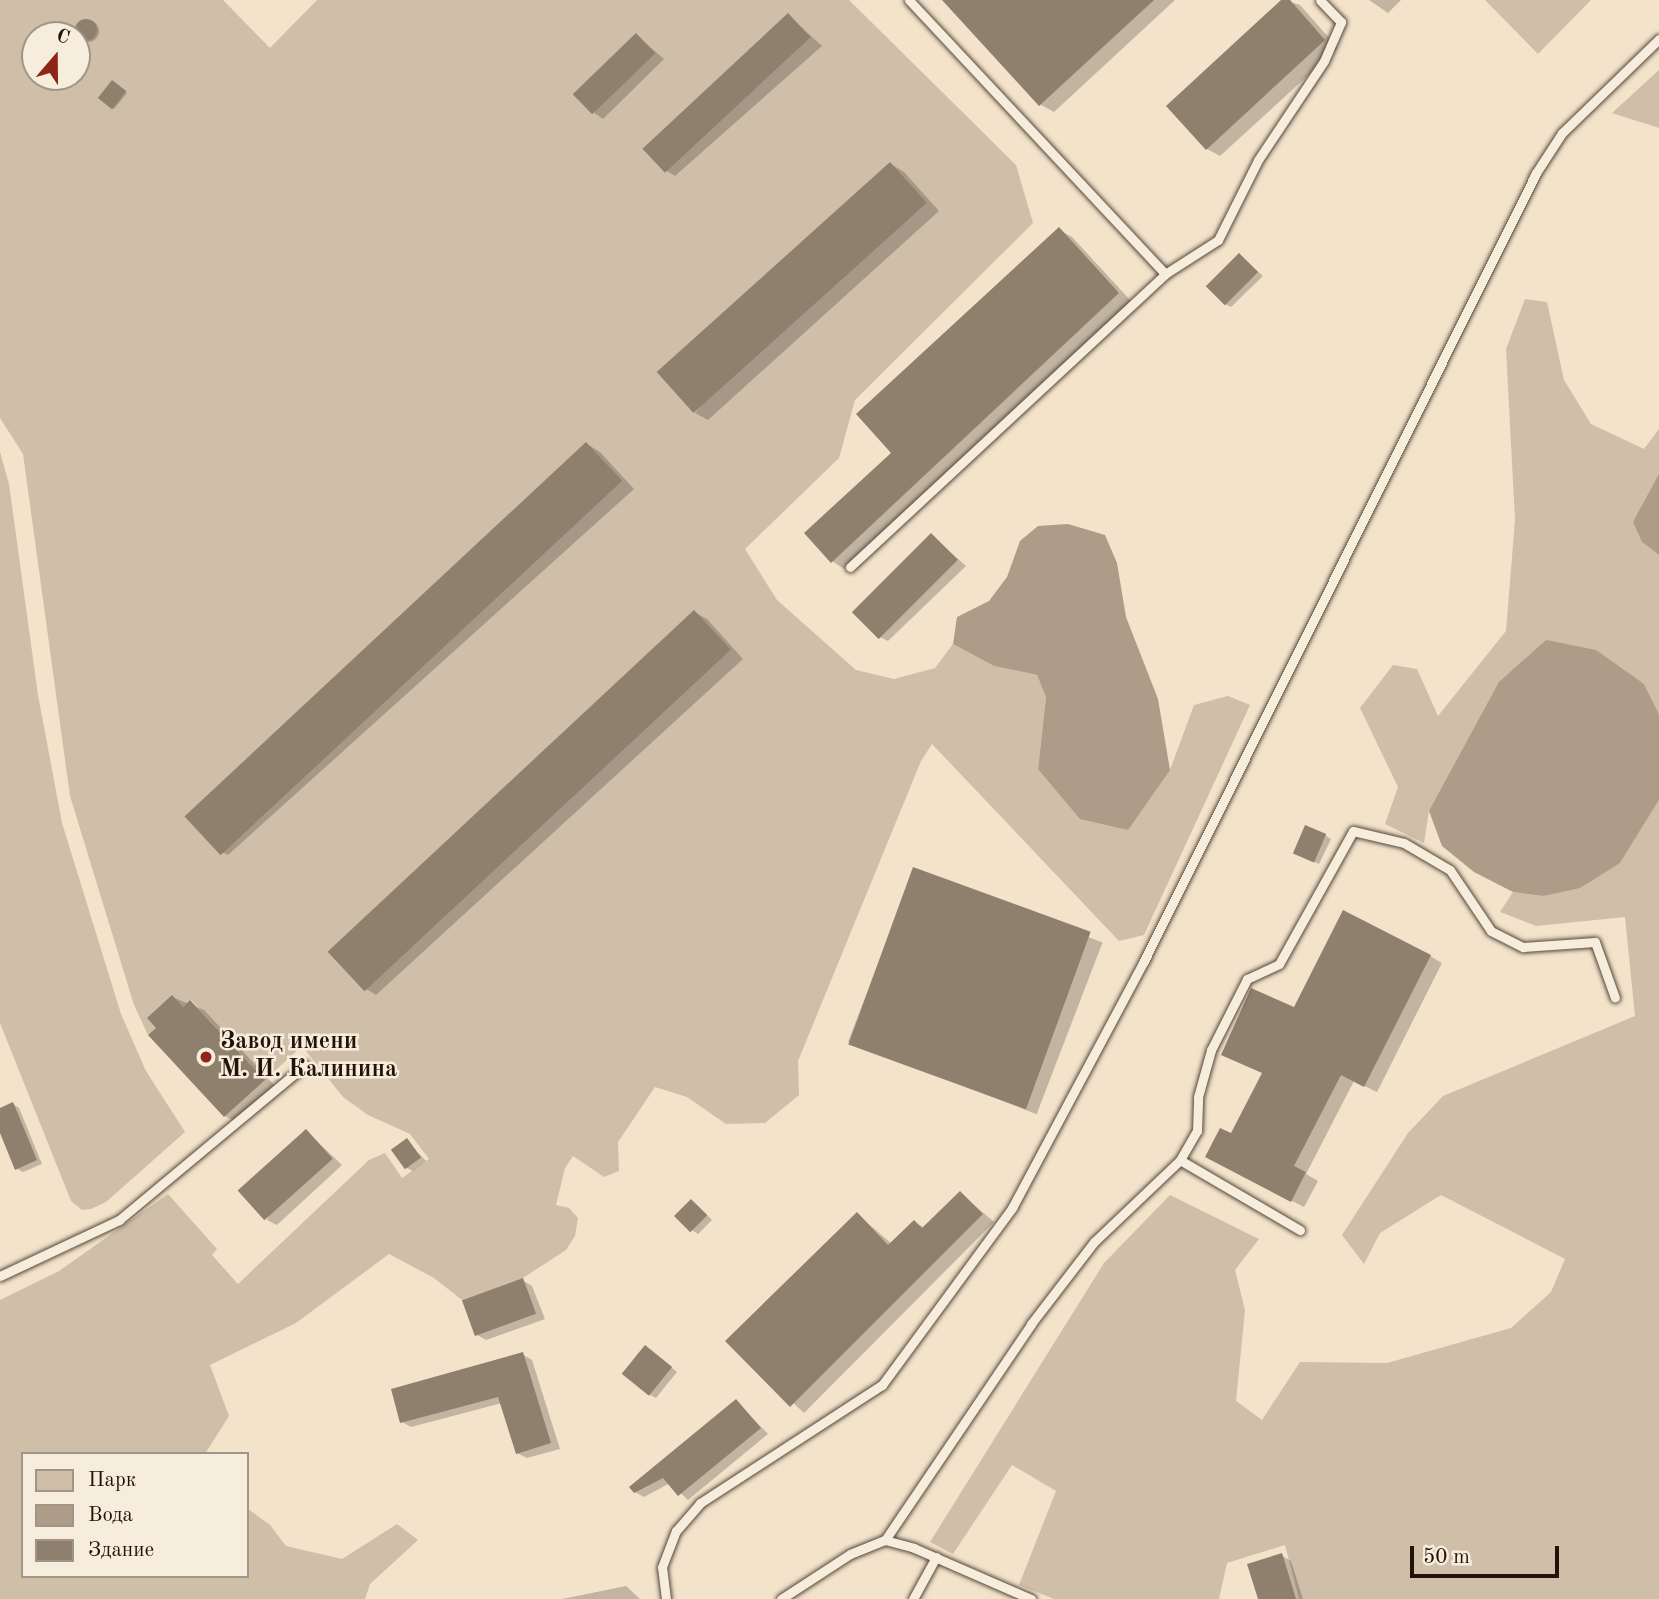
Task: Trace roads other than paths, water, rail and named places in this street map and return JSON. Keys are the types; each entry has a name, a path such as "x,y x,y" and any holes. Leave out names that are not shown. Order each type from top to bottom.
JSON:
{"lane":[{"path":"909,0 1165,274"},
{"path":"850,567 1165,274 1219,240 1258,160 1324,61 1341,22 1320,0"},
{"path":"666,1599 662,1567 676,1531 700,1503 881,1385 1012,1208 1144,961 1536,173 1562,133 1659,39"},
{"path":"781,1599 850,1554 885,1540 1046,1303 1094,1242 1180,1160 1197,1131 1198,1097 1211,1050 1247,979 1279,964 1353,831 1404,843 1450,870 1491,931 1523,947 1595,942 1615,998"},
{"path":"0,1276 119,1220 304,1065"},
{"path":"1180,1160 1300,1230"},
{"path":"885,1540 936,1557 1031,1599"},
{"path":"913,1599 936,1557"}],"water":[{"path":"1659,474 1659,555 1642,542 1633,522"},
{"path":"1068,524 1105,535 1117,563 1126,617 1158,699 1170,770 1128,830 1080,819 1038,769 1046,697 1037,675 994,666 953,644 957,617 989,601 1007,577 1020,541 1038,526"},
{"path":"1546,640 1596,650 1644,684 1659,714 1659,800 1620,863 1580,888 1543,896 1513,892 1474,872 1442,846 1429,811 1499,682"}],"place":[{"name":"Завод имени М. И. Калинина","path":"206,1057"}]}
